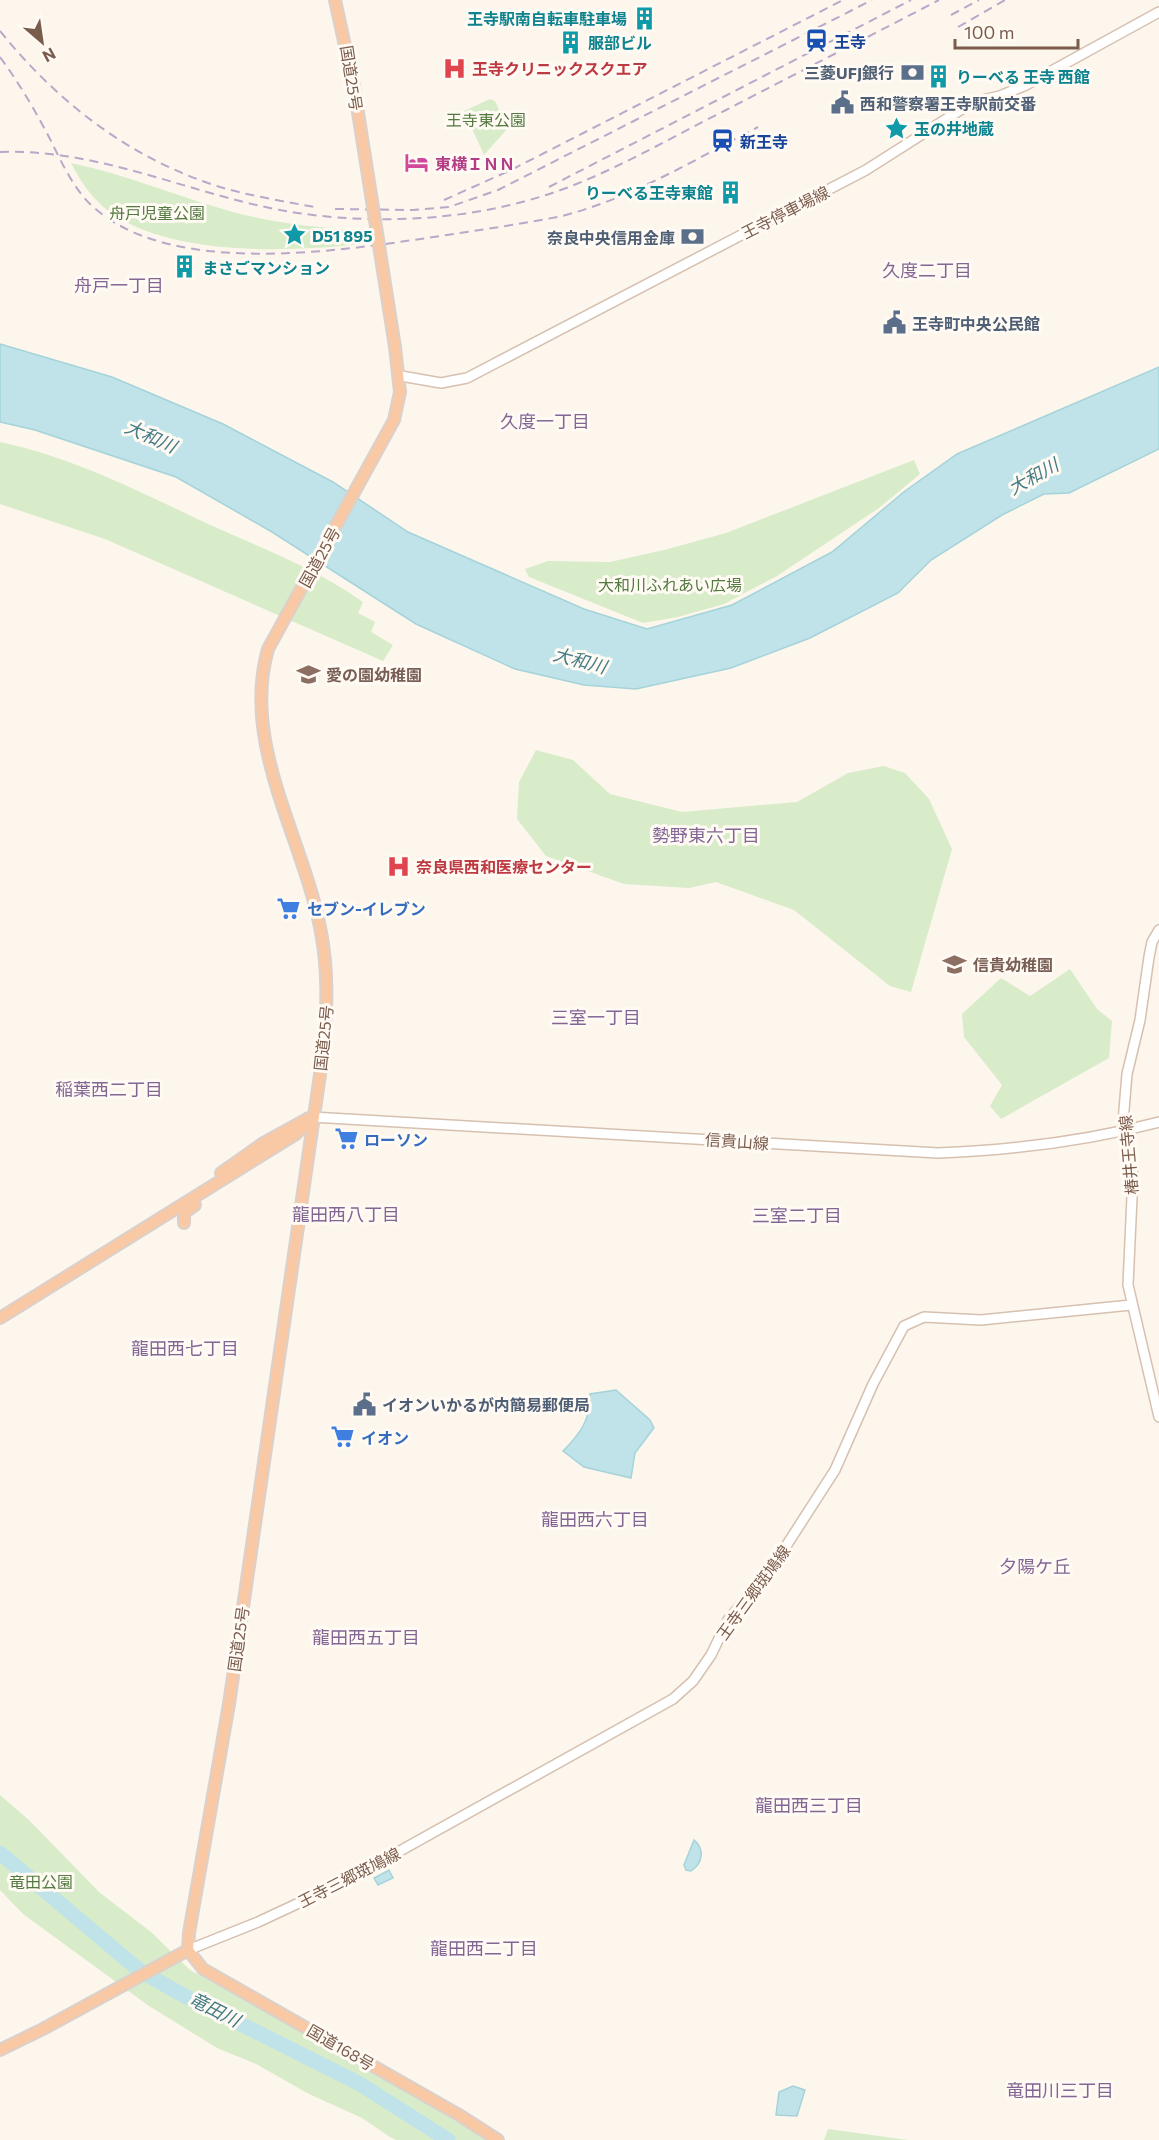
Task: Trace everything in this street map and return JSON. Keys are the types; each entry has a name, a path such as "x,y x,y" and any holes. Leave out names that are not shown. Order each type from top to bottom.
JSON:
{"highway":[{"name":"国道25号","path":"188,1950 189,1933 229,1704 312,1117 323,1054 327,972 320,926 277,788 264,730 260,688 262,670 268,649 394,420 401,376 354,87 335,0"},
{"path":"0,1318 149,1228 195,1190 296,1134 312,1117"},
{"path":"228,1173 262,1144 298,1122 312,1117"},
{"path":"184,1223 186,1210 260,1165 272,1149"},
{"path":"0,2050 128,1984 188,1950"},
{"name":"国道168号","path":"188,1950 203,1969 459,2115 498,2140"}],"main road":[{"name":"王寺停車場線","path":"401,376 441,383 467,378 866,170 972,102 1000,96 1026,85 1159,12"},
{"name":"椿井王寺線","path":"1159,930 1152,942 1140,1020 1126,1074 1123,1131 1133,1174 1128,1285 1159,1418"},
{"name":"信貴山線","path":"312,1117 938,1153 991,1151 1123,1131 1159,1122"},
{"name":"王寺三郷斑鳩線","path":"188,1950 258,1922 346,1881 673,1699 693,1681 711,1655 729,1620 770,1571 835,1470 868,1393 904,1326 924,1317 981,1320 1131,1305"}],"green space":[{"name":"王寺東公園","path":"490,99 495,101 508,128 484,155 464,111"},
{"name":"舟戸児童公園","path":"71,163 112,173 248,216 327,228 359,230 361,244 300,249 234,248 169,238 140,228 107,210 89,192"},
{"path":"0,442 55,457 107,477 307,569 363,602 358,613 375,622 371,632 393,645 383,661 105,539 0,504"},
{"name":"大和川ふれあい広場","path":"914,460 920,474 879,508 777,576 724,604 678,617 643,623 529,577 525,569 548,561 610,562 726,533"},
{"path":"536,750 573,760 610,794 682,812 797,802 848,773 884,766 905,773 929,799 952,849 911,992 890,986 794,910 716,882 689,888 624,884 546,856 517,819 519,782"},
{"path":"1070,969 1097,1009 1112,1021 1109,1058 1001,1119 990,1106 1002,1085 964,1037 962,1014 1001,978 1030,996"},
{"name":"竜田公園","path":"0,1795 30,1821 99,1892 151,1932 190,1970 331,2046 487,2140 396,2140 362,2118 309,2094 256,2064 217,2048 149,2006 23,1914 0,1890"},
{"path":"828,2129 908,2140 824,2140"}],"water":[{"name":"大和川","path":"0,344 112,377 223,424 333,482 408,532 584,609 647,629 732,605 832,552 905,491 957,454 1159,367 1159,449 1069,493 1044,494 1002,515 931,560 898,593 810,638 731,668 636,689 584,685 515,669 416,624 272,532 176,477 35,430 0,422"},
{"path":"616,1390 650,1420 654,1428 635,1453 631,1478 584,1467 563,1451 583,1426 589,1411 590,1394"},
{"path":"694,1840 700,1848 701,1856 698,1864 691,1871 686,1870 684,1865"},
{"path":"389,1870 393,1878 378,1885 374,1878"},
{"path":"793,2086 805,2090 797,2116 776,2115 779,2092"}],"waterway":[{"name":"竜田川","path":"0,1853 139,1970 179,1993 360,2084 448,2140"}],"railway":[{"path":"444,200 511,170 843,0"},
{"path":"335,209 413,210 449,207 498,190 872,0"},
{"path":"549,187 911,0"},
{"path":"0,152 40,153 80,158 234,200 313,215 410,219 474,212 538,198 609,170 939,0"},
{"path":"951,15 979,0"},
{"path":"958,27 1005,0"},
{"path":"0,31 46,82 72,105 98,125 156,161 220,187 314,207"},
{"path":"0,57 33,107 72,181 90,204 122,227 161,242 205,251 251,254 345,249 562,216 638,189 758,127"}],"place":[{"name":"王寺駅南自転車駐車場","path":"645,18"},
{"name":"王寺","path":"816,41"},
{"name":"服部ビル","path":"570,42"},
{"name":"王寺クリニックスクエア","path":"454,68"},
{"name":"三菱UFJ銀行","path":"912,72"},
{"name":"りーべる 王寺 西館","path":"938,76"},
{"name":"西和警察署王寺駅前交番","path":"842,103"},
{"name":"玉の井地蔵","path":"896,128"},
{"name":"新王寺","path":"722,141"},
{"name":"東横ＩＮＮ","path":"417,163"},
{"name":"りーべる王寺東館","path":"731,192"},
{"name":"D51 895","path":"294,235"},
{"name":"奈良中央信用金庫","path":"693,237"},
{"name":"まさごマンション","path":"184,267"},
{"name":"王寺町中央公民館","path":"894,323"},
{"name":"愛の園幼稚園","path":"308,674"},
{"name":"奈良県西和医療センター","path":"398,866"},
{"name":"セブン-イレブン","path":"289,908"},
{"name":"信貴幼稚園","path":"955,964"},
{"name":"ローソン","path":"346,1139"},
{"name":"イオンいかるが内簡易郵便局","path":"364,1404"},
{"name":"イオン","path":"343,1437"}],"district":[{"name":"久度二丁目","path":"927,270"},
{"name":"舟戸一丁目","path":"119,285"},
{"name":"久度一丁目","path":"545,421"},
{"name":"勢野東六丁目","path":"706,835"},
{"name":"三室一丁目","path":"596,1017"},
{"name":"稲葉西二丁目","path":"109,1089"},
{"name":"龍田西八丁目","path":"346,1214"},
{"name":"三室二丁目","path":"797,1215"},
{"name":"龍田西七丁目","path":"185,1348"},
{"name":"龍田西六丁目","path":"595,1519"},
{"name":"夕陽ケ丘","path":"1035,1566"},
{"name":"龍田西五丁目","path":"366,1637"},
{"name":"龍田西三丁目","path":"809,1805"},
{"name":"龍田西二丁目","path":"484,1948"},
{"name":"竜田川三丁目","path":"1060,2090"}]}
